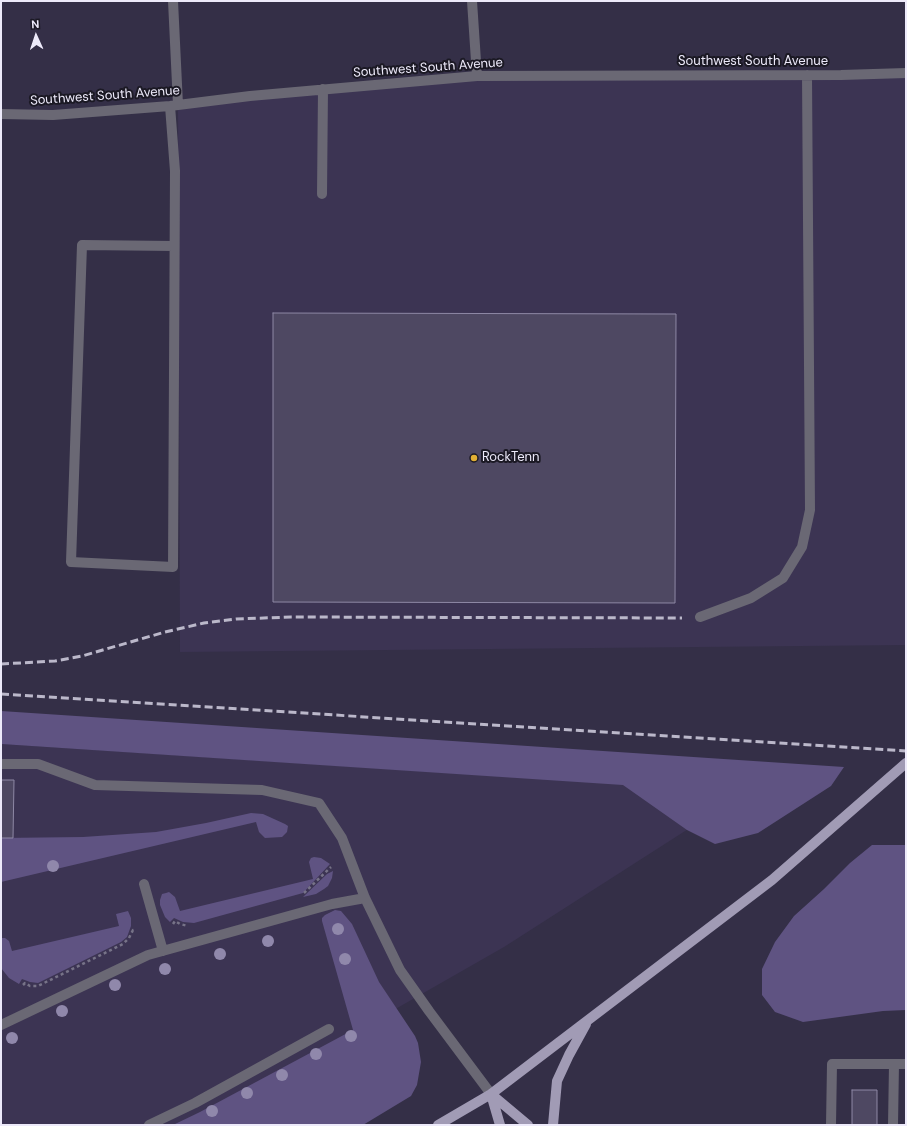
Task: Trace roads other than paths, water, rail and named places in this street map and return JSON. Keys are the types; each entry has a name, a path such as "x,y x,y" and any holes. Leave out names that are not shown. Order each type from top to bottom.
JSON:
{"main road":[{"path":"438,1125 491,1094 772,880 906,763"},
{"path":"553,1125 557,1082 569,1055 589,1020"},
{"path":"491,1094 500,1125"},
{"path":"491,1094 528,1125"}],"street":[{"path":"173,1 175,171 173,567 71,562 82,245 174,246"},
{"path":"472,1 477,76"},
{"name":"Southwest South Avenue","path":"1,114 53,115 477,76 807,75 906,73"},
{"path":"700,617 751,598 783,578 802,547 810,510 807,75"},
{"path":"322,194 323,90"},
{"path":"1,764 38,764 95,785 262,790 319,804 342,838 365,898 400,970 491,1094"},
{"path":"144,884 163,951"},
{"path":"1,1025 148,956 332,904 365,898"},
{"path":"149,1125 195,1103 329,1029"},
{"path":"831,1125 832,1064 906,1064"},
{"path":"894,1064 894,1125"}],"railway":[{"path":"1,664 55,661 82,656 165,632 204,623 236,619 291,617 682,618"},
{"path":"1,694 906,751"}],"place":[{"name":"RockTenn","path":"474,458"}]}
